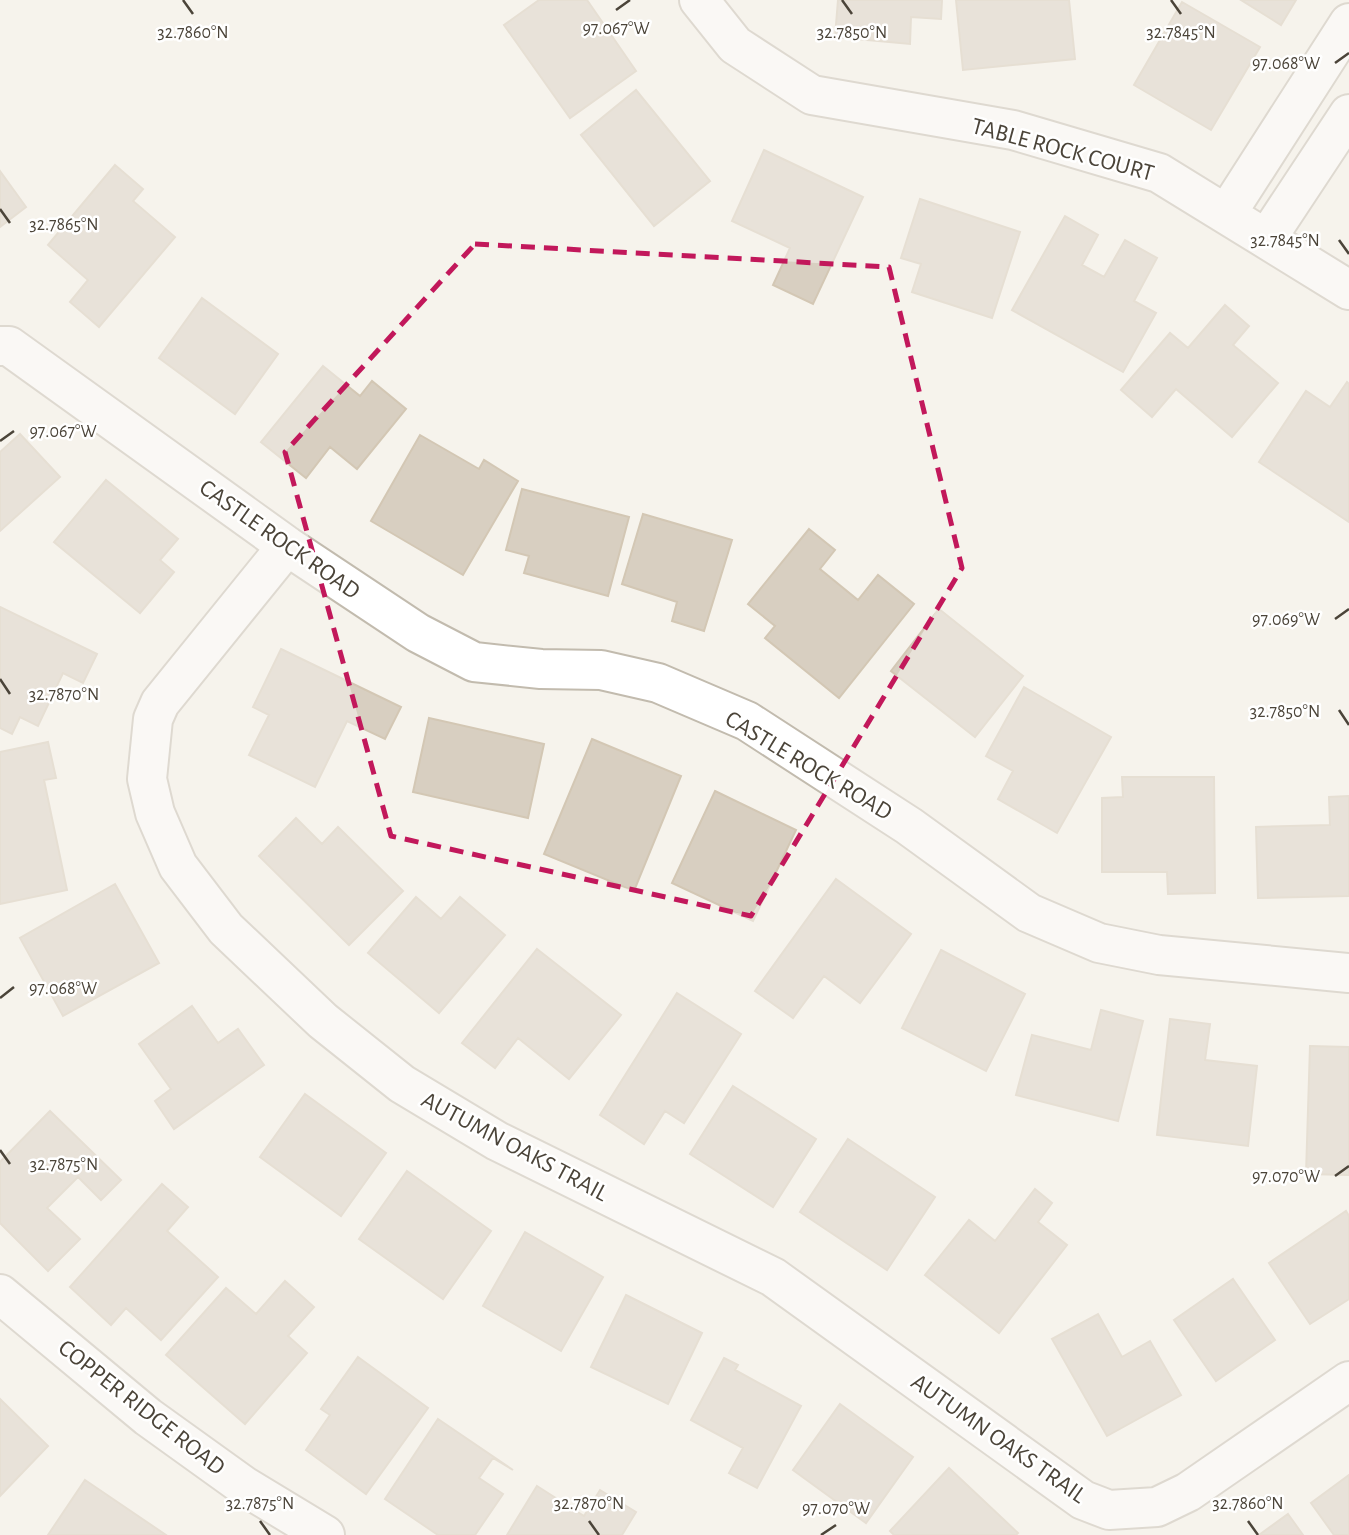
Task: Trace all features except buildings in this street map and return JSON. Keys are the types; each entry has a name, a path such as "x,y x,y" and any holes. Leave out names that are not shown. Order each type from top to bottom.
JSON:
{"street":[{"name":"TABLE ROCK COURT","path":"699,0 734,45 812,95 1013,130 1160,173 1227,212 1349,290"},
{"path":"1227,212 1344,41"},
{"path":"1267,238 1349,114"},
{"name":"CASTLE ROCK ROAD","path":"0,346 9,346 287,546 418,633 474,662 541,669 601,670 658,683 747,721 909,826 1029,913 1099,943 1159,955 1349,973"},
{"name":"AUTUMN OAKS TRAIL","path":"287,546 160,703 153,719 147,779 155,813 178,866 226,929 323,1021 402,1084 496,1141 773,1277 1083,1500 1109,1510 1157,1507 1188,1492 1349,1381"},
{"name":"COPPER RIDGE ROAD","path":"0,1294 148,1418 244,1486 326,1535"}],"highlighted area":[{"path":"475,244 889,267 962,568 751,916 391,836 285,452"}]}
